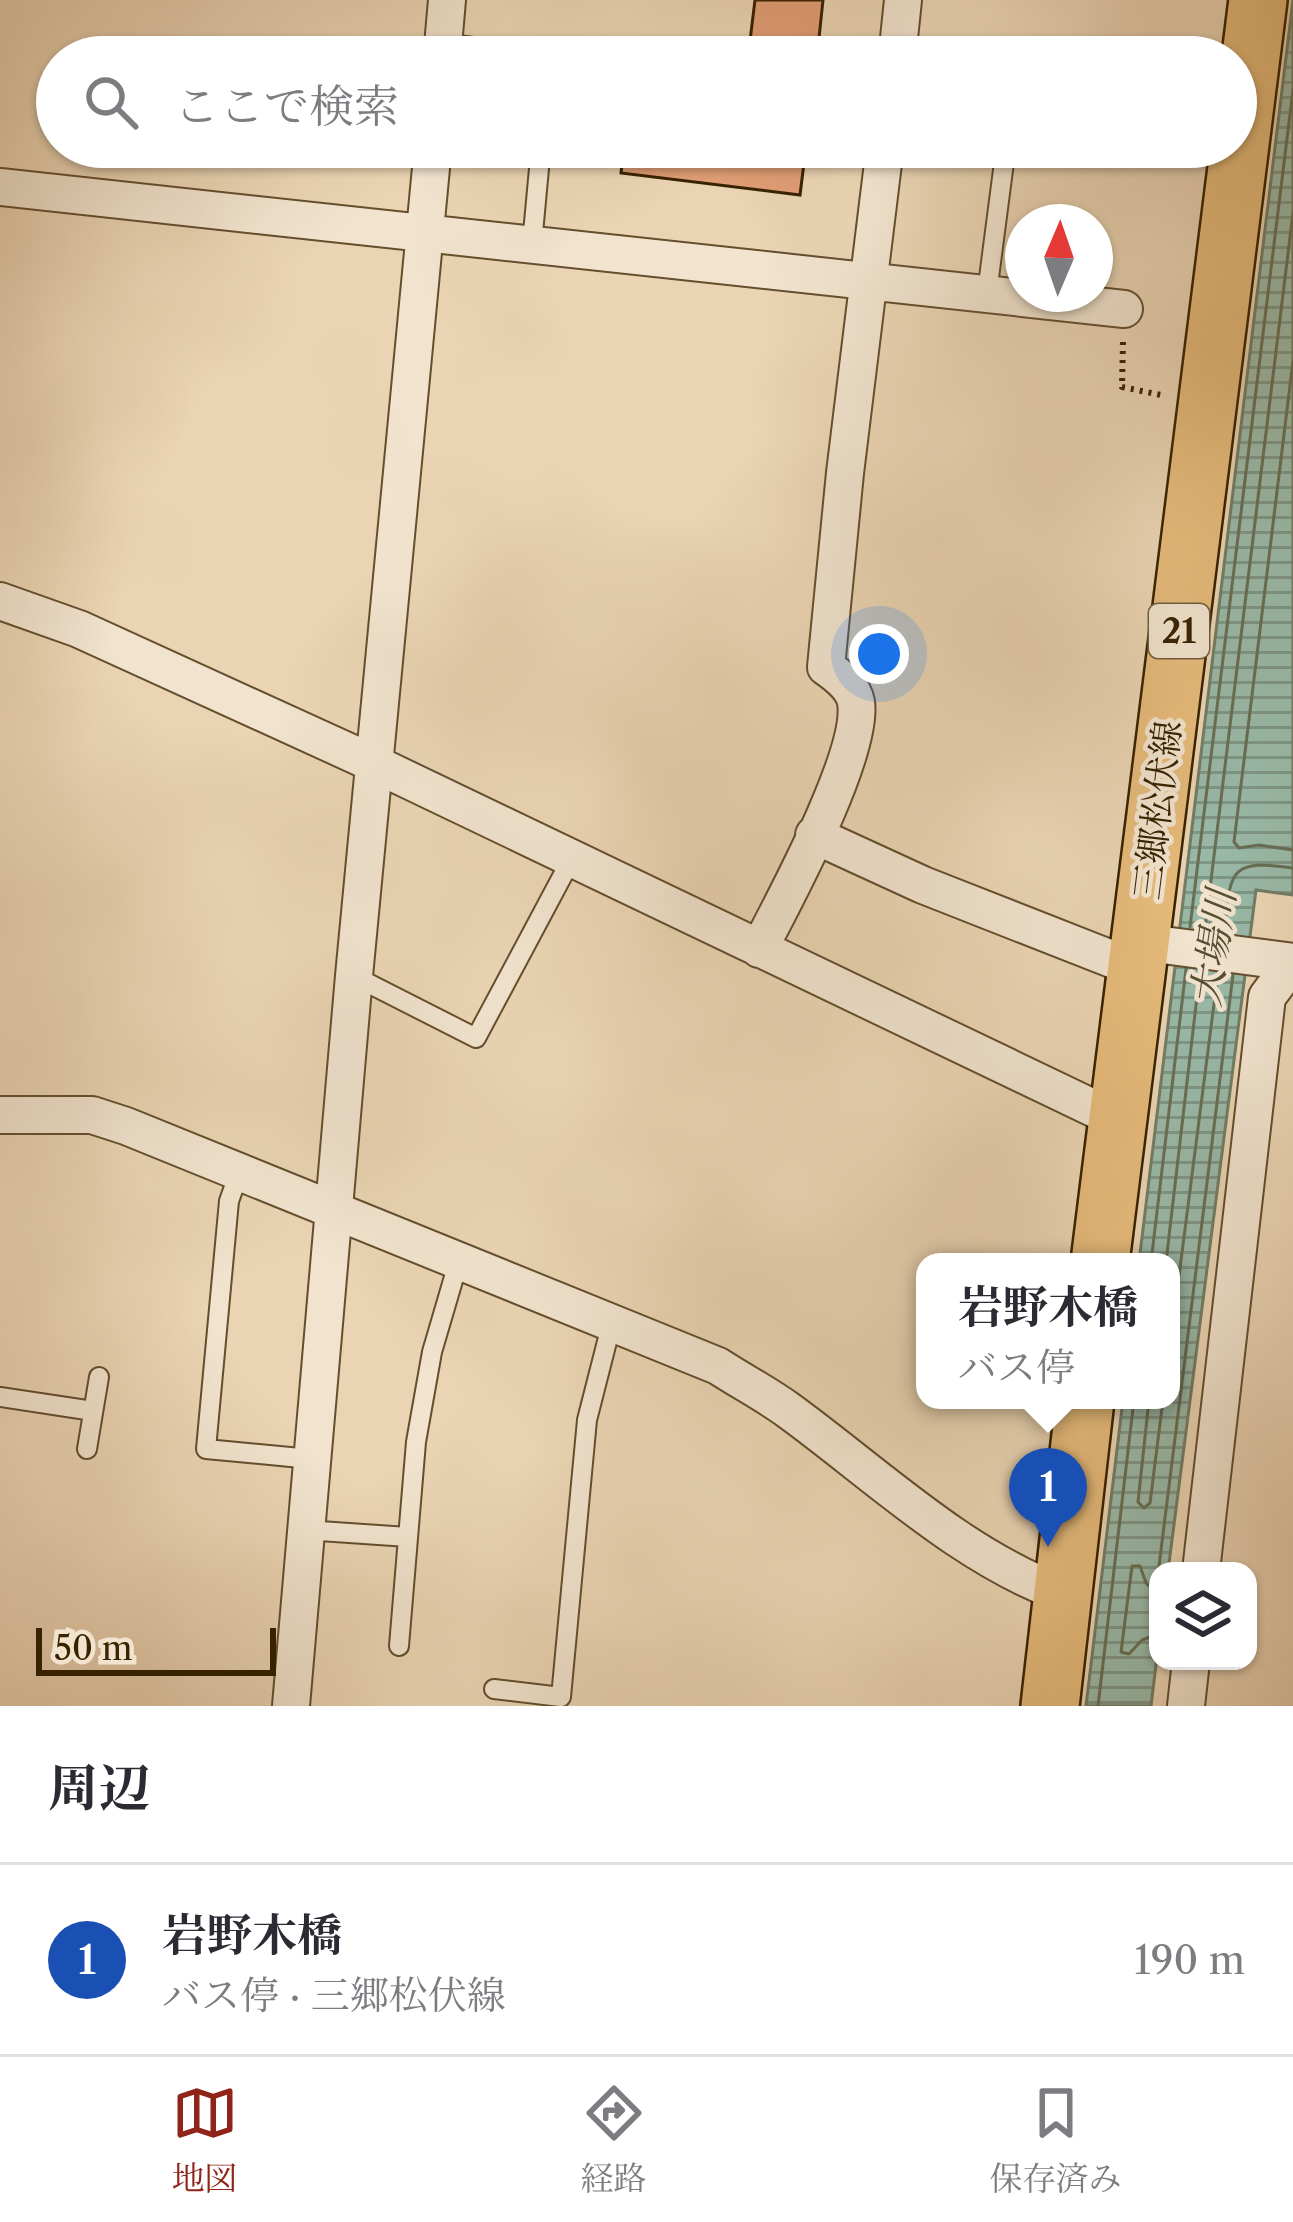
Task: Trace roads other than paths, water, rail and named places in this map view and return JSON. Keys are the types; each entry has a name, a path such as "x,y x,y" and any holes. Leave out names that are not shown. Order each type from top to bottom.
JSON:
{"main road":[{"name":"三郷松伏線","path":"1251,36 1258,0"},
{"name":"三郷松伏線","path":"1101,1253 1116,1119 1148,952 1232,168"},
{"path":"1050,1706 1084,1409"}],"street":[{"path":"444,36 447,0"},
{"path":"899,36 903,0"},
{"path":"290,1706 431,168"},
{"path":"759,949 848,758 856,701 844,681 826,667 882,168"},
{"path":"0,188 1124,309"},
{"path":"0,601 80,629 375,764 1116,1119"},
{"path":"814,835 923,885 1148,952 1282,960 1267,998 1202,1562"},
{"path":"0,1115 92,1115 718,1366 784,1407 914,1508 1025,1580 1063,1594"},
{"path":"1186,1706 1190,1670"}],"lane":[{"path":"532,244 539,168"},
{"path":"987,293 1003,168"},
{"path":"354,976 476,1038 572,858"},
{"path":"239,1174 229,1201 206,1449 311,1459"},
{"path":"399,1646 416,1442 428,1374 459,1261"},
{"path":"494,1689 561,1697 587,1420 612,1322"},
{"path":"87,1449 99,1377"},
{"path":"0,1397 93,1411"},
{"path":"304,1530 408,1537"}],"water":[{"name":"大場川","path":"1293,0 1293,895 1256,890 1169,1562 1149,1562 1149,1670 1155,1670 1151,1706 1086,1706 1122,1409 1180,1409 1180,1253 1140,1253"}],"place":[{"name":"岩野木橋","path":"1048,1547"}]}
